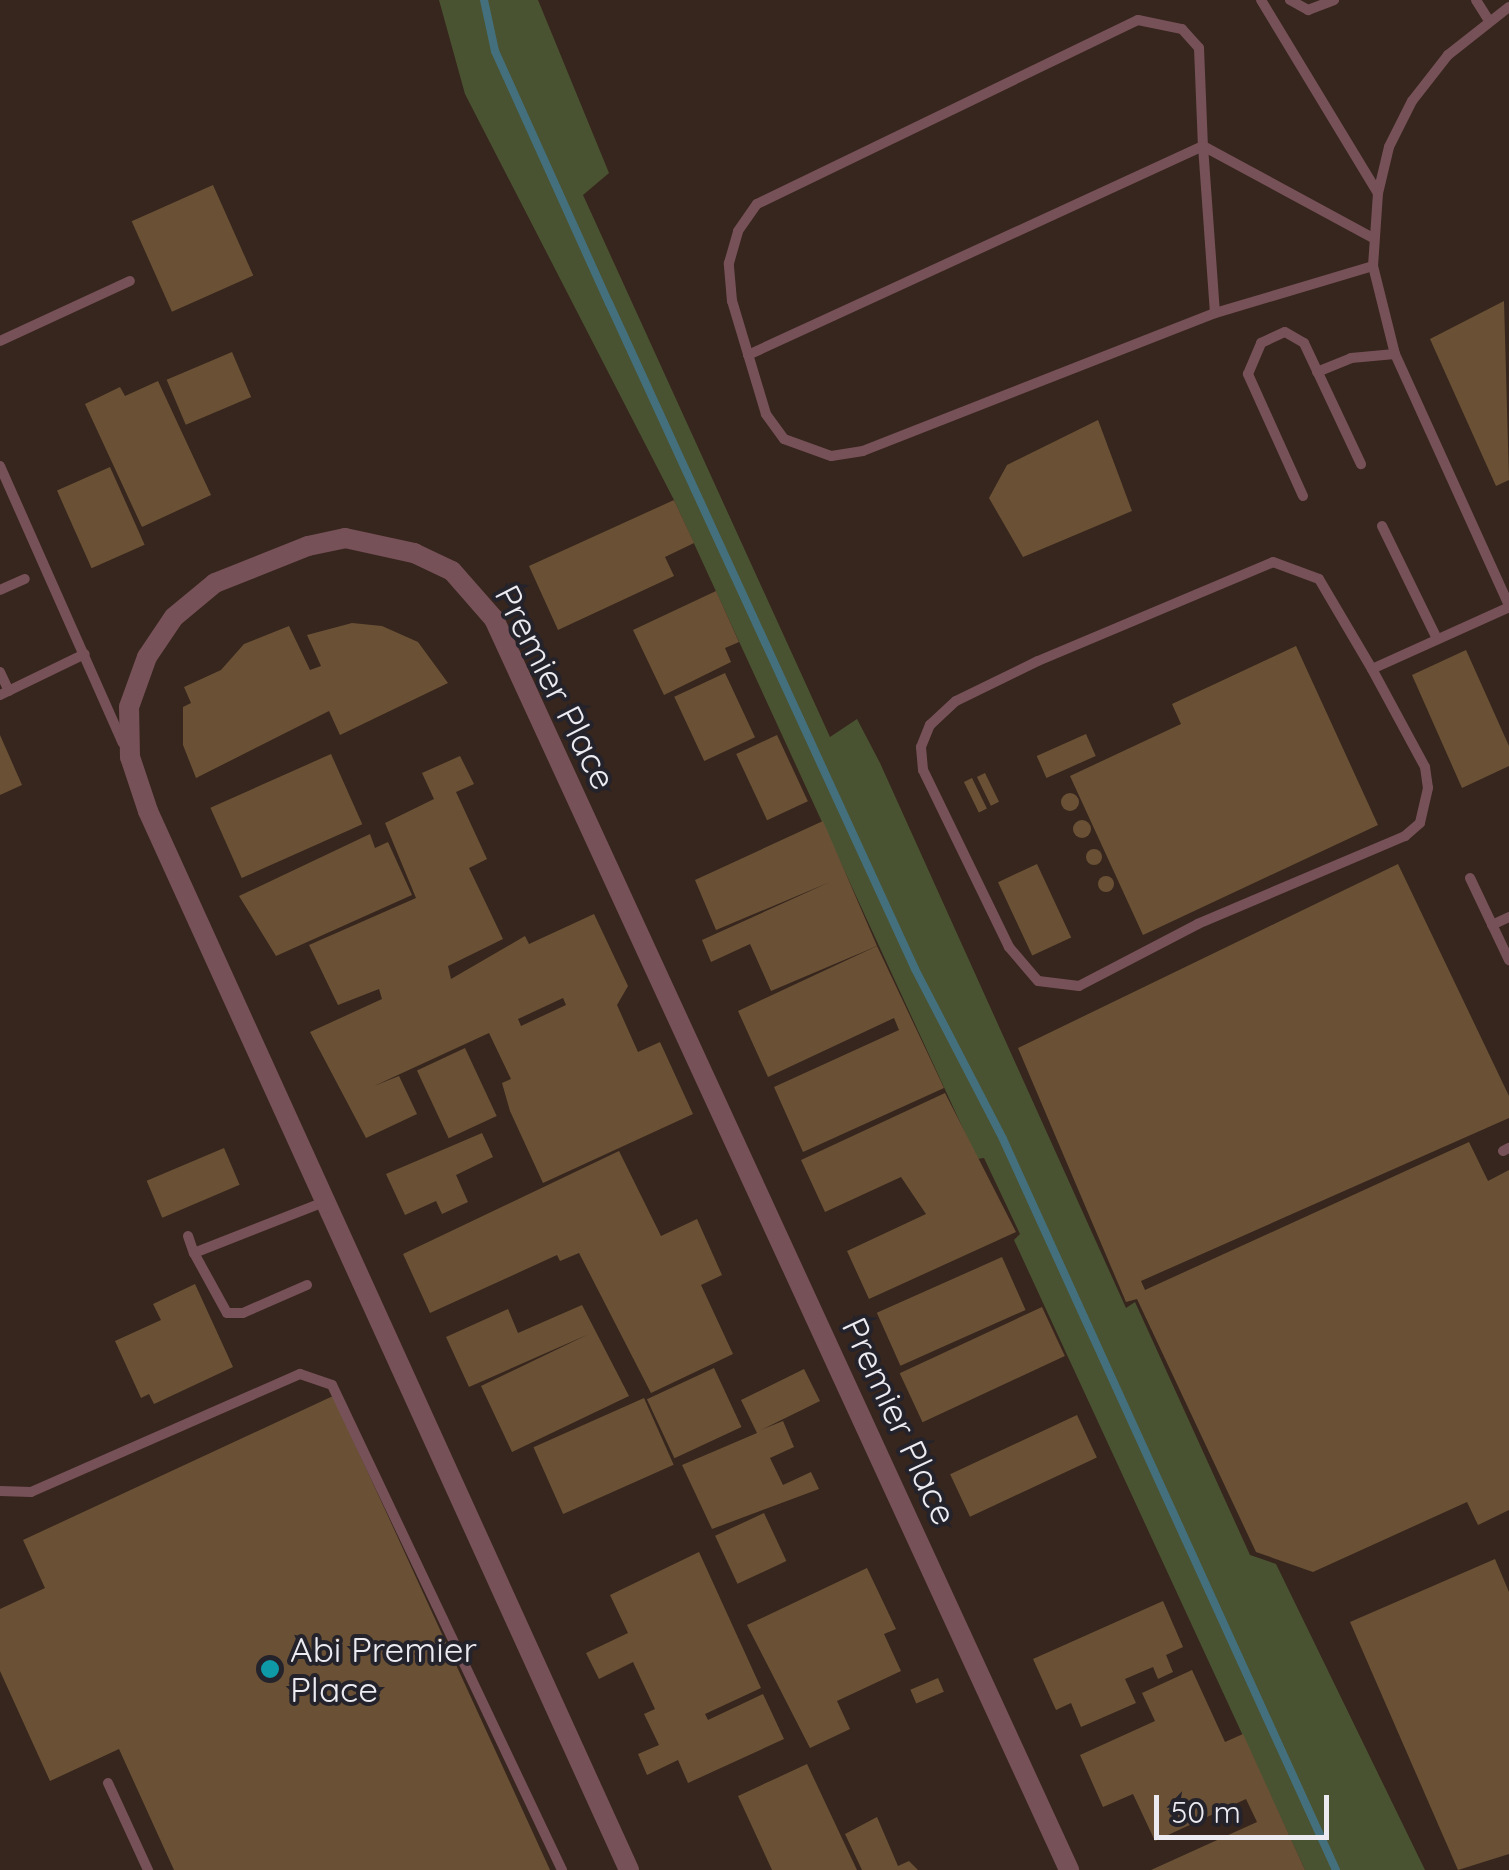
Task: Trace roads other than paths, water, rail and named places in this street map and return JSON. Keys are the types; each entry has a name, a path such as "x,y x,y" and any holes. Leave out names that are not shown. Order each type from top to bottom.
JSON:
{"street":[{"name":"Premier Place","path":"629,1870 324,1202 130,757 129,707 147,657 188,606 215,583 262,560 345,538 414,553 476,592 1070,1870"}],"lane":[{"path":"1261,0 1378,192"},
{"path":"1290,0 1308,10 1334,0"},
{"path":"1476,0 1489,21"},
{"path":"1372,669 1509,606 1396,354 1373,266 1373,238 1378,192 1389,147 1412,101 1448,55 1509,7"},
{"path":"1215,313 1199,48 1182,29 1138,20 756,204 738,230 729,262 748,355 766,414 784,439 831,456 863,451 1215,313 1373,266"},
{"path":"1203,146 1373,238"},
{"path":"748,355 1203,146"},
{"path":"0,342 130,282"},
{"path":"1302,496 1248,374 1253,348 1286,332 1298,336 1360,464"},
{"path":"1317,372 1351,358 1396,354"},
{"path":"0,466 130,757"},
{"path":"1382,526 1438,640"},
{"path":"1273,562 1318,579 1372,669 1425,767 1426,808 1405,836 1198,924 1079,986 1054,986 1024,971 923,770 920,747 941,711 1056,653 1273,562"},
{"path":"0,590 25,579"},
{"path":"0,672 4,693 85,654"},
{"path":"1470,878 1509,960"},
{"path":"1492,925 1509,917"},
{"path":"194,1253 324,1202"},
{"path":"188,1236 227,1313 243,1314 307,1285"},
{"path":"0,1491 31,1492 300,1374 332,1385 562,1870"},
{"path":"108,1782 148,1870"}],"waterway":[{"path":"484,0 495,51 609,303 915,969 1003,1139 1336,1870"}],"place":[{"name":"Abi Premier Place","path":"270,1669"}]}
